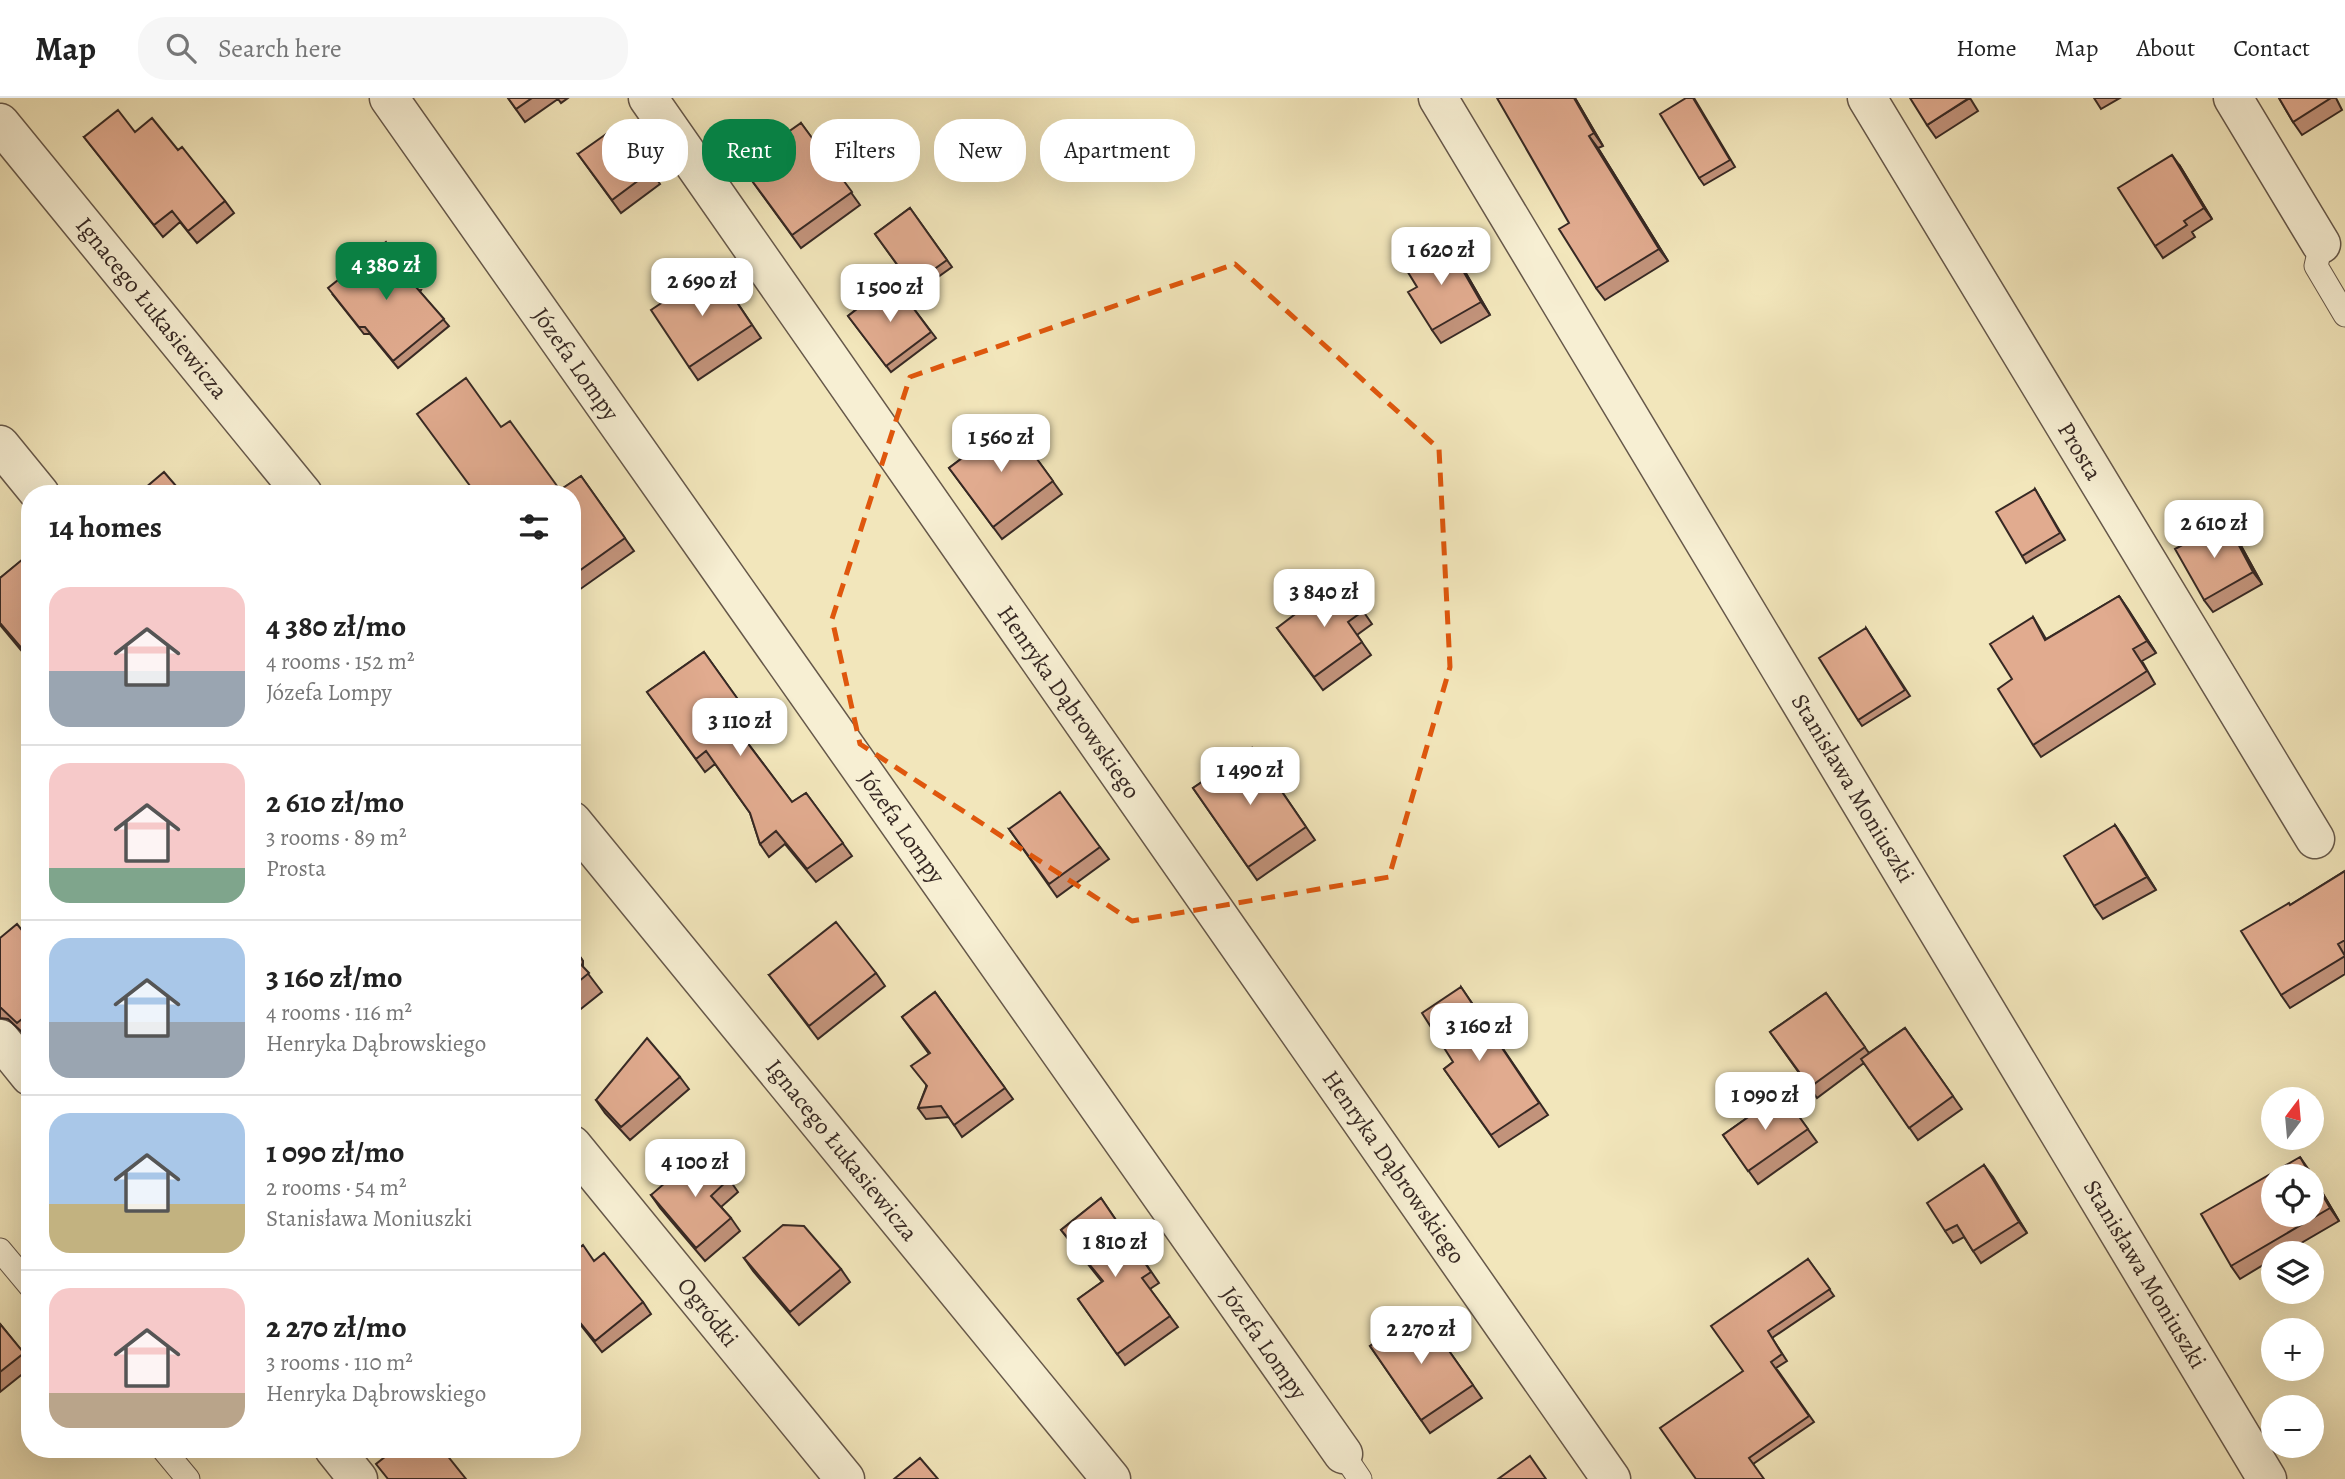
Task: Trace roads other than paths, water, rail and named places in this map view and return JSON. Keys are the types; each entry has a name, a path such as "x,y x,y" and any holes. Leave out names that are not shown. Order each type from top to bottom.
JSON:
{"street":[{"name":"Józefa Lompy","path":"389,98 1351,1466"},
{"name":"Henryka Dąbrowskiego","path":"648,98 1611,1479"},
{"name":"Stanisława Moniuszki","path":"1437,98 2267,1479"},
{"name":"Prosta","path":"1867,98 2315,839"},
{"path":"2233,98 2321,244"},
{"name":"Ignacego Łukasiewicza","path":"0,123 296,485"},
{"path":"0,445 33,485"},
{"name":"Ignacego Łukasiewicza","path":"581,832 1111,1479"},
{"path":"0,1039 21,1065"},
{"name":"Ogródki","path":"581,1157 845,1479"},
{"path":"341,1458 358,1479"}],"lane":[{"path":"2321,244 2316,266 2345,314"},
{"path":"0,1250 21,1275"},
{"path":"170,1458 188,1479"}]}
